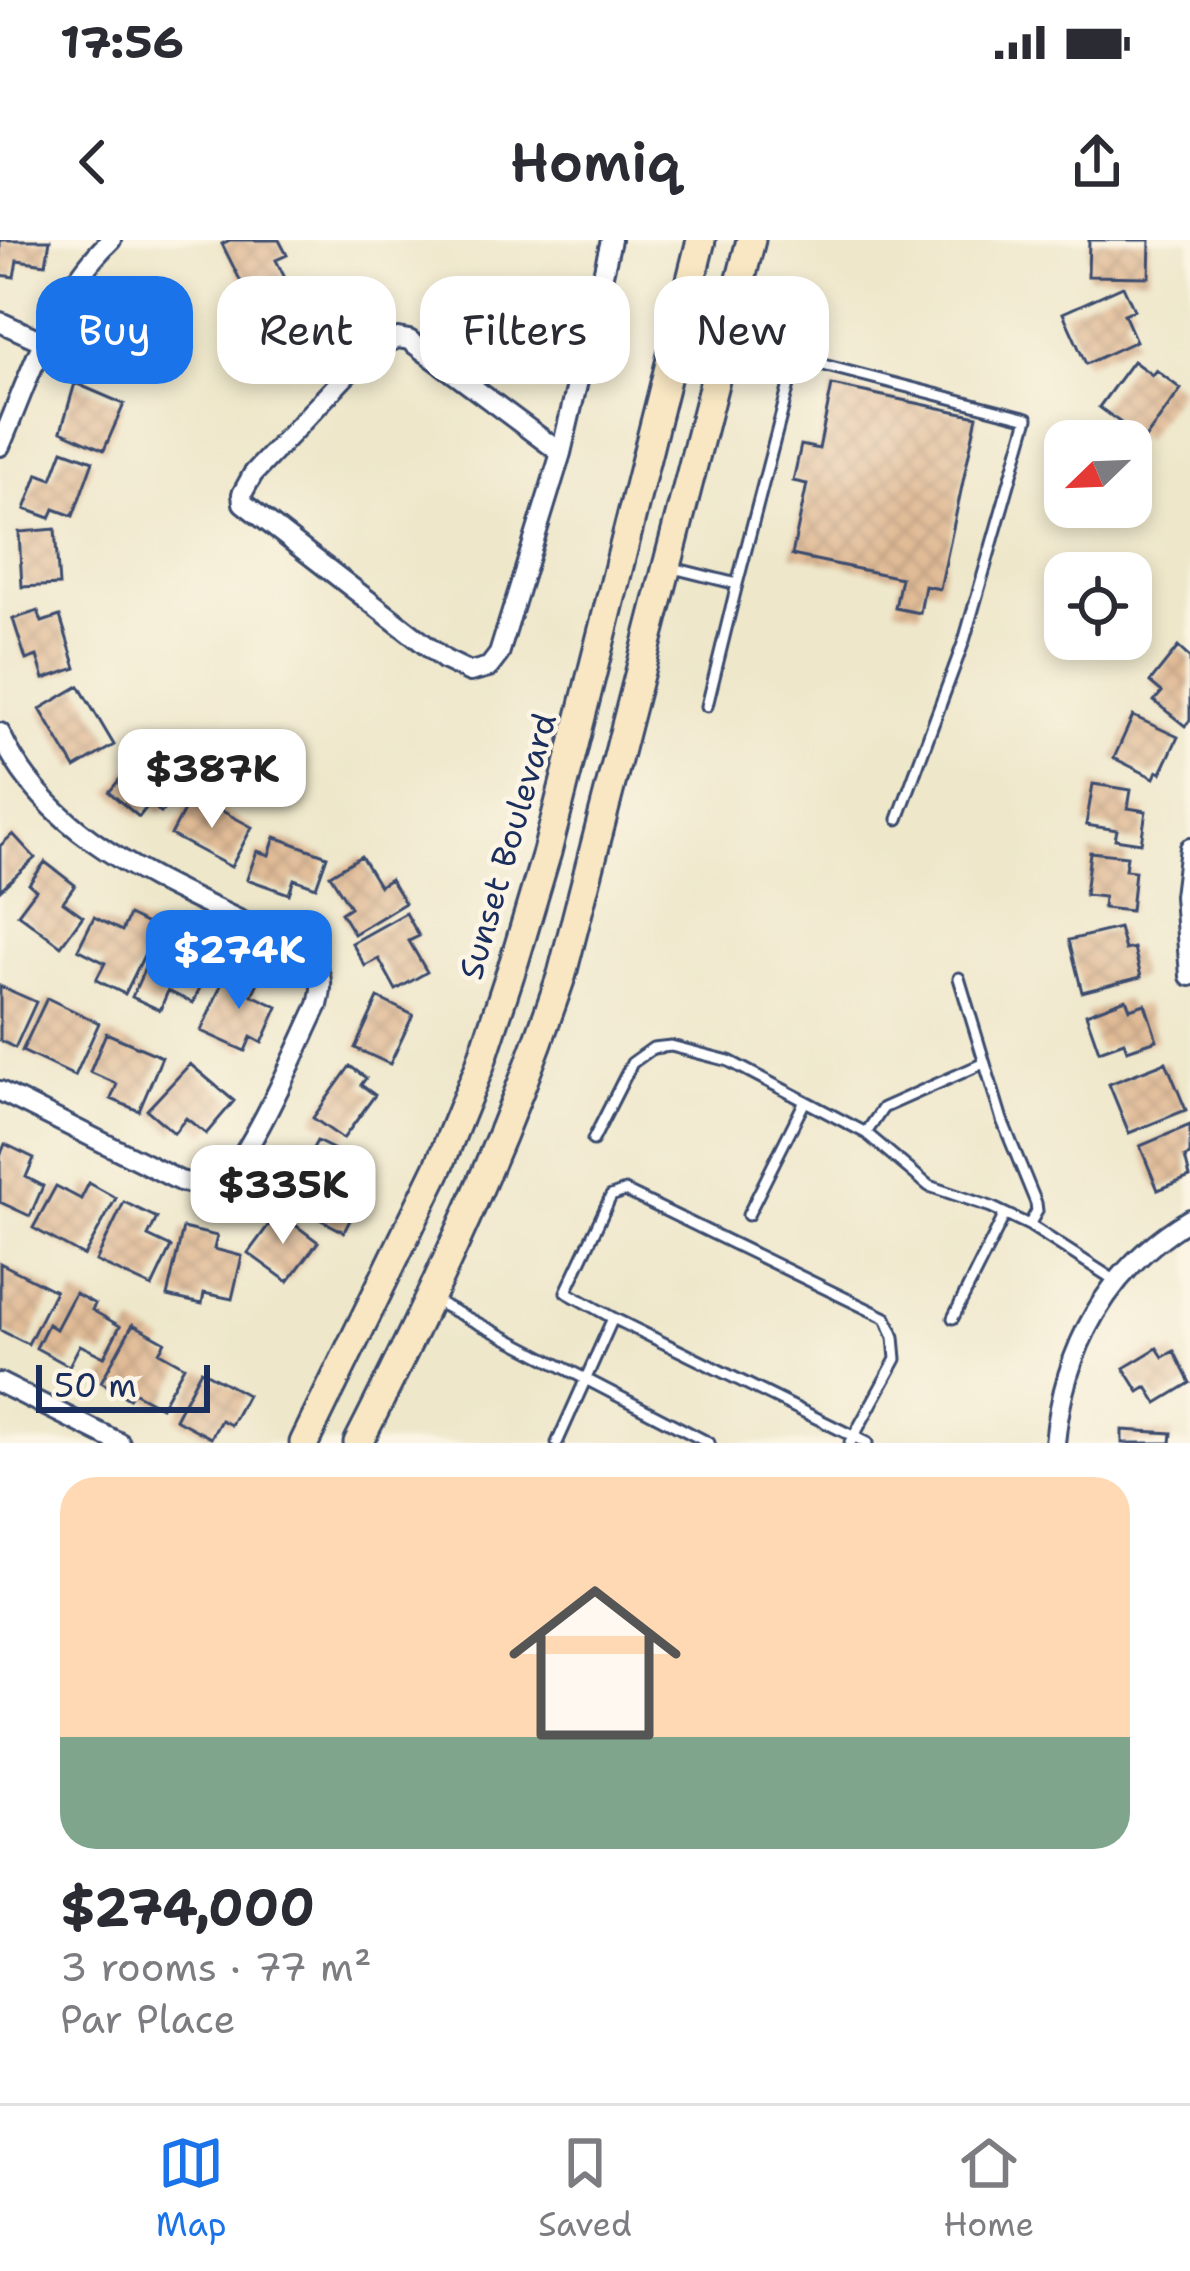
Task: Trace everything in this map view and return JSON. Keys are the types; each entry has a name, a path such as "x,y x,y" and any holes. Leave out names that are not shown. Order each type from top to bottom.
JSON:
{"main road":[{"name":"Sunset Boulevard","path":"304,1443 439,1166 508,981 547,852 701,240"},
{"path":"742,276 751,240"},
{"path":"358,1443 431,1299 525,1084 562,974 715,384"}],"street":[{"path":"77,276 111,240"},
{"path":"561,453 410,340 398,338 370,350 253,474 242,494 243,502 445,659 480,672 499,654 561,453 611,240"},
{"path":"0,322 36,338"},
{"path":"0,446 36,361"},
{"path":"0,734 42,799 65,821 140,872 297,949 320,972 322,989 241,1162 215,1183 197,1186 180,1181 0,1091"},
{"path":"1190,848 1184,914 1190,976"},
{"path":"1055,1443 1072,1361 1090,1319 1116,1281 1148,1248 1190,1219"},
{"path":"0,1383 120,1443"}],"lane":[{"path":"829,367 1028,418 964,641 898,818"},
{"path":"707,706 789,384"},
{"path":"668,567 736,584"},
{"path":"959,978 1002,1120 1036,1203 1029,1225"},
{"path":"593,1140 640,1054 671,1046 700,1051 866,1132 929,1186 1029,1225 1116,1281"},
{"path":"866,1132 883,1108 985,1063"},
{"path":"748,1214 805,1101"},
{"path":"852,1440 896,1359 886,1318 625,1191 611,1196 566,1292 852,1440 867,1443"},
{"path":"952,1318 1005,1214"},
{"path":"431,1299 709,1443"},
{"path":"557,1443 613,1318"}],"building":[{"path":"0,240 50,240 46,264 17,260 14,277 0,275"},
{"path":"279,240 287,255 276,260 284,276 238,276 222,244"},
{"path":"1089,240 1150,240 1149,277 1088,276"},
{"path":"1123,286 1134,310 1124,314 1136,341 1086,364 1063,313"},
{"path":"1133,361 1152,375 1156,370 1181,389 1152,429 1152,420 1117,420 1099,407"},
{"path":"75,384 124,404 104,450 61,431"},
{"path":"832,385 977,416 940,589 925,586 920,613 895,608 901,578 792,555 807,484 793,481 801,445 819,449"},
{"path":"63,450 93,461 73,516 54,509 50,518 25,509 38,474 52,479"},
{"path":"55,529 59,585 22,587 19,532"},
{"path":"38,611 42,622 60,616 76,668 44,679 37,656 26,660 13,619"},
{"path":"1178,647 1190,658 1190,720 1185,726 1154,701 1162,692 1150,682"},
{"path":"79,686 114,745 75,768 40,709"},
{"path":"1133,716 1178,737 1154,778 1114,758"},
{"path":"139,756 180,789 161,813 150,803 139,817 109,792"},
{"path":"1093,784 1131,790 1128,808 1146,811 1141,843 1115,839 1117,830 1086,825"},
{"path":"192,795 252,827 231,867 171,835"},
{"path":"13,834 35,858 0,890 0,846"},
{"path":"275,837 327,856 316,887 294,879 289,894 247,879 257,851 269,855"},
{"path":"1090,852 1127,856 1125,870 1135,871 1131,911 1103,908 1104,897 1085,895"},
{"path":"361,856 379,886 390,879 405,903 354,934 341,913 350,907 330,875"},
{"path":"45,862 75,885 63,902 83,916 61,946 18,914 36,890 29,884"},
{"path":"406,913 419,936 409,941 427,972 396,990 379,959 365,966 352,943"},
{"path":"129,915 157,929 125,994 96,980 105,963 78,949 94,917 122,931"},
{"path":"1119,928 1125,950 1134,948 1141,977 1082,992 1069,940"},
{"path":"161,932 189,944 182,959 208,970 193,1003 168,991 160,1010 132,997"},
{"path":"229,967 259,980 252,995 278,1007 262,1043 251,1037 245,1051 201,1031"},
{"path":"0,986 36,1002 15,1048 0,1040"},
{"path":"47,998 99,1023 75,1076 22,1051"},
{"path":"378,998 413,1015 390,1064 355,1048"},
{"path":"1126,999 1130,1009 1145,1004 1157,1040 1127,1050 1124,1042 1099,1051 1086,1014"},
{"path":"106,1033 162,1057 139,1111 111,1099 117,1084 90,1072"},
{"path":"1166,1062 1186,1110 1129,1133 1109,1084"},
{"path":"190,1064 234,1101 206,1134 186,1118 174,1133 147,1110"},
{"path":"350,1066 366,1078 361,1085 375,1095 343,1139 313,1118"},
{"path":"1190,1125 1190,1155 1185,1157 1190,1177 1158,1190 1140,1146"},
{"path":"317,1141 359,1162 341,1197 357,1206 344,1232 312,1215 316,1206 280,1187 291,1164 301,1170"},
{"path":"5,1144 34,1158 26,1177 43,1186 30,1216 0,1202 0,1156"},
{"path":"89,1183 116,1198 84,1256 33,1228 56,1186 81,1199"},
{"path":"124,1202 157,1218 148,1236 171,1247 152,1287 96,1261"},
{"path":"278,1212 318,1242 288,1282 248,1253"},
{"path":"183,1228 217,1236 214,1249 242,1256 232,1299 204,1293 202,1304 167,1296"},
{"path":"0,1263 55,1291 28,1344 0,1330"},
{"path":"75,1293 95,1304 92,1310 120,1326 104,1357 80,1345 69,1366 36,1348 48,1324 56,1329"},
{"path":"133,1324 165,1342 159,1352 184,1366 161,1407 133,1392 129,1399 101,1382"},
{"path":"1157,1348 1163,1357 1174,1351 1190,1383 1157,1403 1147,1387 1139,1392 1124,1368"},
{"path":"201,1370 247,1395 231,1425 221,1420 211,1438 175,1419"},
{"path":"1122,1430 1172,1433 1171,1443 1122,1443"}]}
